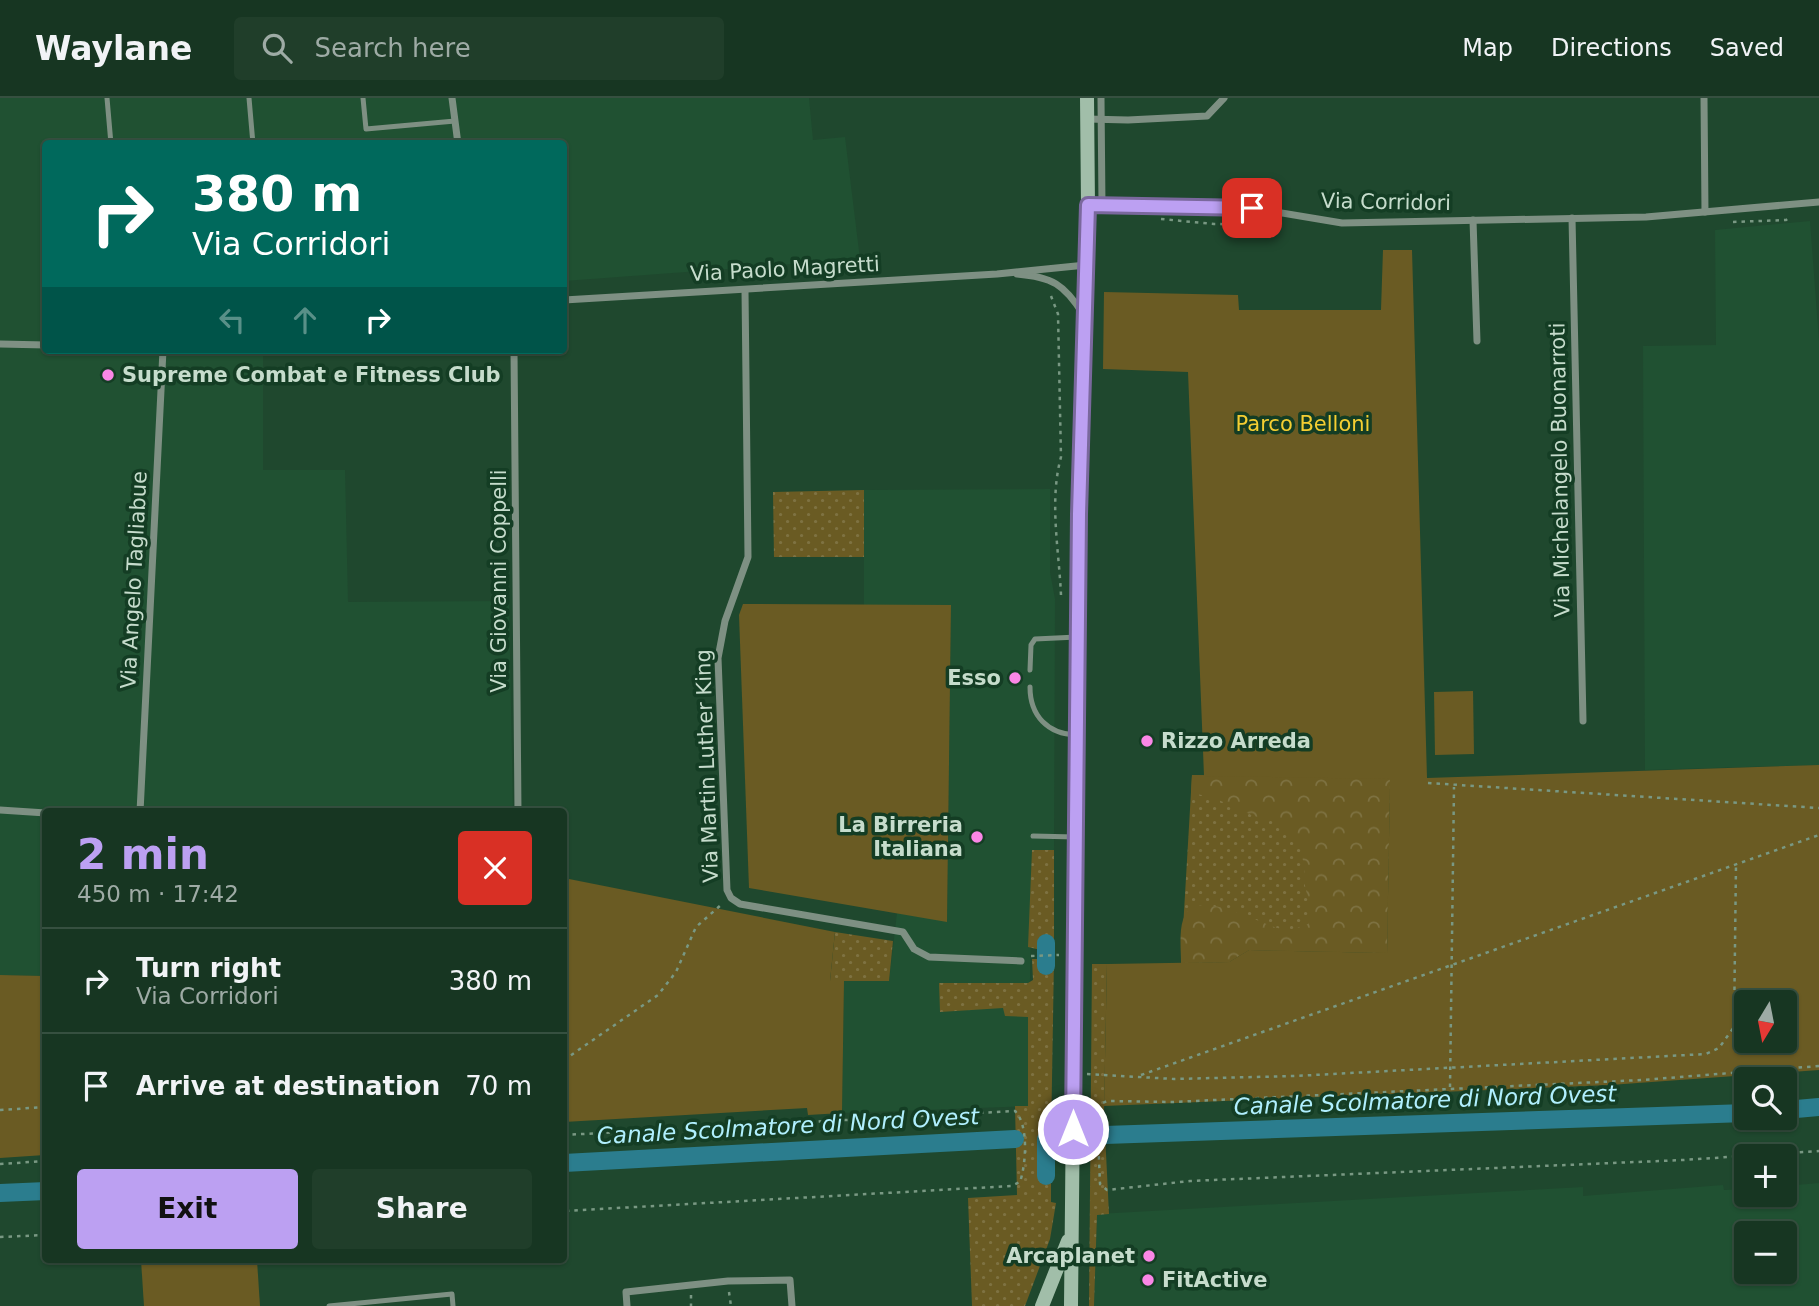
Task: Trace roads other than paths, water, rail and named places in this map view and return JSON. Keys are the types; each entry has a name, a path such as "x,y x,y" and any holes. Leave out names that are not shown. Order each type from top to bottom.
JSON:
{"main road":[{"path":"1072,1306 1077,637 1083,314 1086,265 1095,205 1095,119 1087,98"},
{"path":"1042,1306 1072,1233"}],"street":[{"path":"452,98 457,140"},
{"path":"1101,98 1095,119 1128,120 1207,116 1224,98"},
{"path":"1704,98 1705,212"},
{"name":"Via Corridori","path":"1095,205 1252,208 1342,223 1646,218 1819,202"},
{"name":"Via Michelangelo Buonarroti","path":"1572,218 1583,721"},
{"name":"Via Corridori","path":"1474,220 1477,341"},
{"name":"Via Paolo Magretti","path":"567,300 1009,274 1086,265"},
{"name":"Via Paolo Magretti","path":"1009,274 1051,280 1073,299 1083,314"},
{"name":"Via Martin Luther King","path":"745,289 748,557 725,621 718,658 727,890 731,898 740,904 903,932 914,948 929,957 1021,961"},
{"path":"0,344 42,345"},
{"name":"Via Angelo Tagliabue","path":"140,808 163,354"},
{"name":"Via Giovanni Coppelli","path":"514,354 518,808"},
{"path":"0,810 42,813"},
{"path":"627,1306 626,1292 728,1281 790,1280 792,1306"}],"lane":[{"path":"107,98 111,140"},
{"path":"249,98 253,140"},
{"path":"362,98 366,129 455,121"},
{"path":"1030,670 1030,652 1035,639 1077,637"},
{"path":"1030,687 1032,704 1041,722 1061,735 1076,735"},
{"path":"1034,836 1075,837"},
{"path":"329,1306 452,1294 453,1306"}],"waterway":[{"path":"1046,943 1046,966"},
{"name":"Canale Scolmatore di Nord Ovest","path":"1797,1109 1819,1107"},
{"name":"Canale Scolmatore di Nord Ovest","path":"1105,1135 1734,1113"},
{"name":"Canale Scolmatore di Nord Ovest","path":"567,1163 1015,1139"},
{"path":"1046,1139 1046,1176"},
{"name":"Canale Scolmatore di Nord Ovest","path":"0,1193 42,1191"}],"place":[{"name":"Supreme Combat e Fitness Club","path":"108,375"},
{"name":"Esso","path":"1015,678"},
{"name":"Rizzo Arreda","path":"1147,741"},
{"name":"La Birreria Italiana","path":"977,837"},
{"name":"Arcaplanet","path":"1149,1256"},
{"name":"FitActive","path":"1148,1280"}],"park label":[{"name":"Parco Belloni","path":"1303,424"}]}
